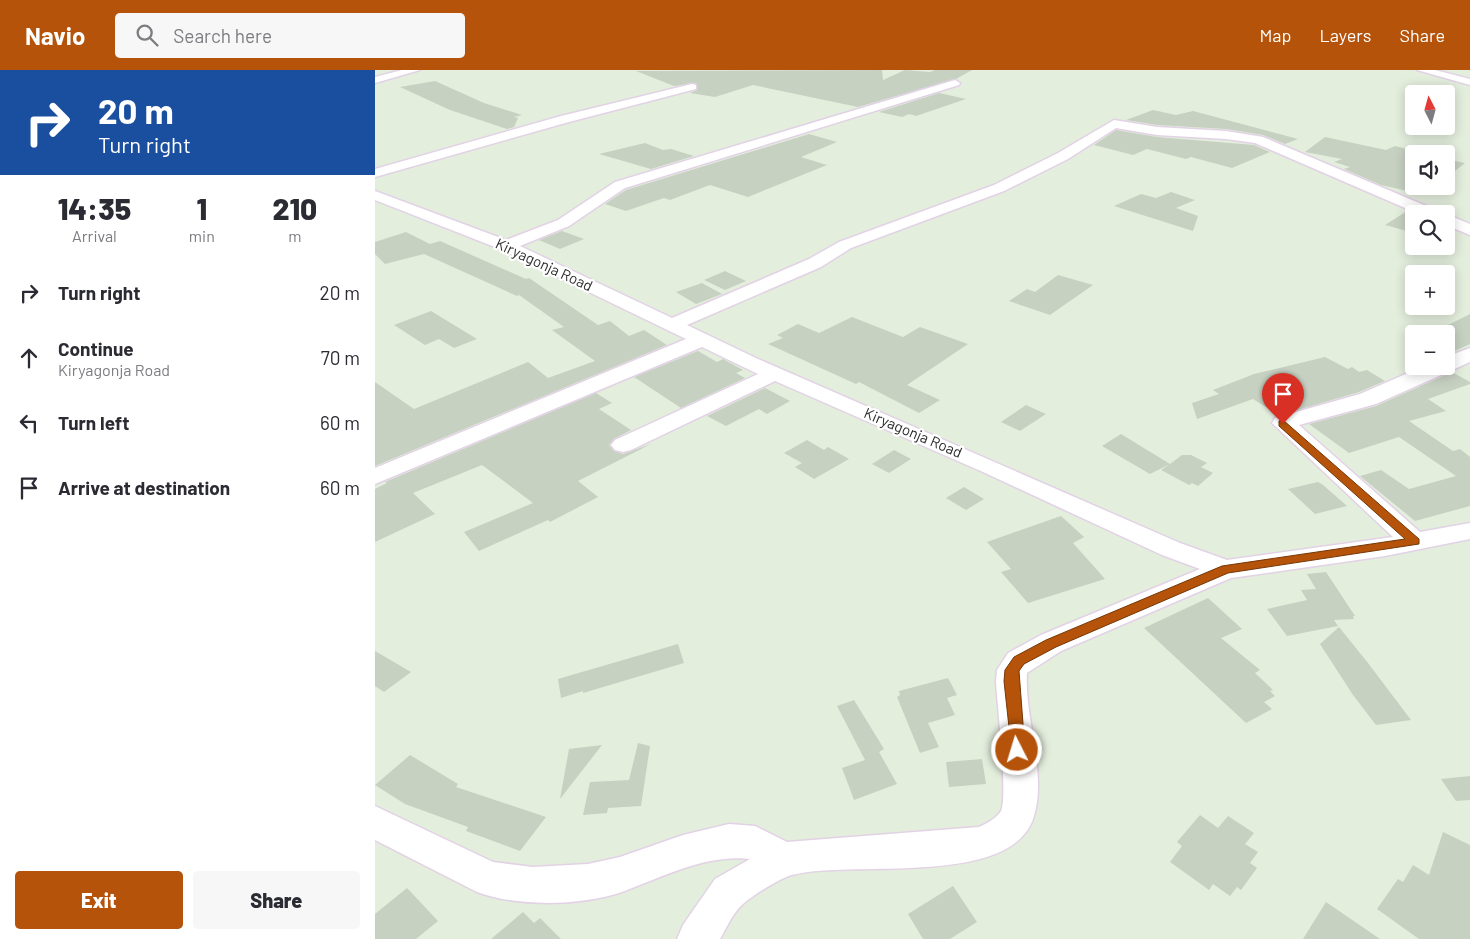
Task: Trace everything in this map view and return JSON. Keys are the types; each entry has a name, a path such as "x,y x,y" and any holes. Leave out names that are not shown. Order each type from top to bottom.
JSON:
{"street":[{"path":"375,80 415,70"},
{"path":"1422,70 1470,82"},
{"path":"506,246 546,232 572,218 604,193 620,185 955,83"},
{"path":"375,173 565,119 692,87"},
{"path":"672,325 815,263 845,245 999,188 1063,156 1114,124 1130,125 1164,132 1226,135 1258,140 1412,205"},
{"name":"Kiryagonja Road","path":"375,195 506,246 776,373 1066,500 1171,549 1226,569 1415,542 1470,531"},
{"path":"1455,223 1470,230"},
{"path":"375,477 705,339"},
{"path":"1455,361 1470,354"},
{"path":"623,445 776,373"},
{"path":"1415,542 1283,424 1368,398 1422,375"},
{"path":"697,939 728,892 784,859 813,854 970,846 987,842 1004,831 1017,818 1020,785 1011,681 1012,670 1019,661 1051,643 1226,569"},
{"path":"375,822 489,878 533,885 588,882 620,875 683,852 729,840 755,843 784,859"}],"building":[{"path":"882,70 883,80 905,70 930,72 935,70 972,70 956,79 858,107 753,85 715,97 690,93 697,90 696,83 674,86 636,71"},
{"path":"435,81 484,103 522,115 514,117 518,118 514,127 507,129 450,110 400,87"},
{"path":"939,93 966,99 916,116 909,114 902,117 879,112"},
{"path":"1153,110 1176,115 1193,111 1298,139 1285,144 1263,135 1226,129 1157,125 1126,120"},
{"path":"1116,130 1157,137 1254,145 1270,152 1232,168 1191,157 1186,159 1147,149 1133,155 1094,145"},
{"path":"809,134 837,142 801,157 827,165 748,197 710,185 670,200 664,198 626,211 605,204 626,190"},
{"path":"1325,137 1386,150 1395,146 1405,148 1405,190 1381,185 1344,169 1350,167 1334,162 1342,159 1305,152"},
{"path":"645,143 663,150 671,149 694,156 651,169 599,154"},
{"path":"1455,161 1465,163 1455,171"},
{"path":"1171,192 1195,200 1176,208 1198,216 1193,231 1114,206 1141,194 1156,198"},
{"path":"1405,212 1405,231 1385,225"},
{"path":"562,231 584,239 560,249 539,240"},
{"path":"406,232 430,244 440,241 526,279 529,278 598,325 610,321 629,336 644,330 667,345 375,466 375,382 414,409 528,362 548,378 595,361 552,330 564,327 519,295 517,296 424,254 385,264 375,254 375,242"},
{"path":"725,271 746,281 725,290 704,280"},
{"path":"1058,275 1093,285 1050,315 1009,301 1027,289 1035,292"},
{"path":"702,283 722,294 696,304 676,292"},
{"path":"431,311 477,339 454,348 439,339 425,345 394,325"},
{"path":"1470,314 1470,344 1455,351 1455,325 1448,325"},
{"path":"852,317 903,337 920,327 968,344 907,385 940,400 919,413 859,382 856,384 768,344 783,338 777,335 798,324 819,333"},
{"path":"698,351 717,362 723,359 743,370 736,373 745,378 681,408 634,377"},
{"path":"1325,357 1348,369 1352,367 1359,372 1367,370 1385,381 1359,392 1291,412 1278,403 1266,407 1253,399 1197,419 1192,403 1219,394 1213,390 1254,374"},
{"path":"1455,374 1470,382 1470,384 1428,399 1446,411 1409,421 1453,451 1460,449 1470,457 1470,506 1415,521 1360,476 1381,470 1409,489 1456,476 1399,437 1349,453 1309,424 1376,406 1445,375"},
{"path":"765,388 790,401 767,414 759,409 726,426 707,416"},
{"path":"596,393 612,403 599,409 631,430 614,439 609,445 614,451 623,454 651,444 578,481 598,497 550,522 548,520 479,551 464,532 533,503 482,465 413,493 435,514 375,542 375,489 387,483 385,482"},
{"path":"1026,405 1046,414 1020,431 1001,422"},
{"path":"1121,434 1170,464 1150,474 1102,446"},
{"path":"807,440 824,450 828,447 849,459 814,479 795,467 802,463 784,453"},
{"path":"894,450 911,459 889,473 872,464"},
{"path":"1182,455 1191,455 1207,463 1201,467 1213,473 1198,486 1192,483 1189,485 1161,470"},
{"path":"1318,482 1347,506 1315,514 1288,489"},
{"path":"964,487 984,499 966,510 946,498"},
{"path":"1061,516 1084,537 1073,543 1105,579 1028,603 1001,572 1011,569 987,542"},
{"path":"1326,572 1355,616 1353,616 1354,619 1334,620 1338,626 1287,636 1267,609 1307,600 1301,590 1316,589 1307,574"},
{"path":"1208,598 1242,629 1221,638 1260,670 1255,673 1273,690 1270,691 1275,696 1264,702 1272,709 1246,723 1144,628"},
{"path":"1339,627 1411,720 1376,725 1353,695 1320,644"},
{"path":"678,644 684,663 561,698 558,679"},
{"path":"375,651 411,672 384,692 375,686"},
{"path":"948,678 957,695 947,698 955,715 928,723 939,747 920,753 897,697 900,695 899,691"},
{"path":"854,700 884,749 879,752 897,784 854,800 842,768 865,760 837,706"},
{"path":"638,743 650,746 641,806 608,808 607,813 583,815 590,782 629,780"},
{"path":"602,745 560,799 569,749"},
{"path":"410,755 458,784 456,787 546,817 520,851 466,831 468,827 405,804 375,785"},
{"path":"982,759 986,784 949,787 946,762"},
{"path":"1470,776 1470,800 1456,801 1441,779"},
{"path":"1200,815 1218,828 1228,816 1254,833 1245,844 1258,852 1250,863 1257,868 1241,890 1237,887 1230,896 1213,884 1209,890 1170,862 1182,846 1177,842"},
{"path":"1443,832 1470,845 1470,939 1419,939 1377,909 1398,879 1403,882 1413,865 1429,875"},
{"path":"953,886 977,922 950,939 923,939 908,914"},
{"path":"407,888 438,921 416,939 375,939 375,914"},
{"path":"1326,902 1380,939 1303,939"},
{"path":"523,912 534,923 540,918 561,939 491,939"}],"route":[{"path":"1017,750 1011,681 1012,670 1019,661 1051,643 1226,569 1237,569 1415,542 1283,424"}]}
